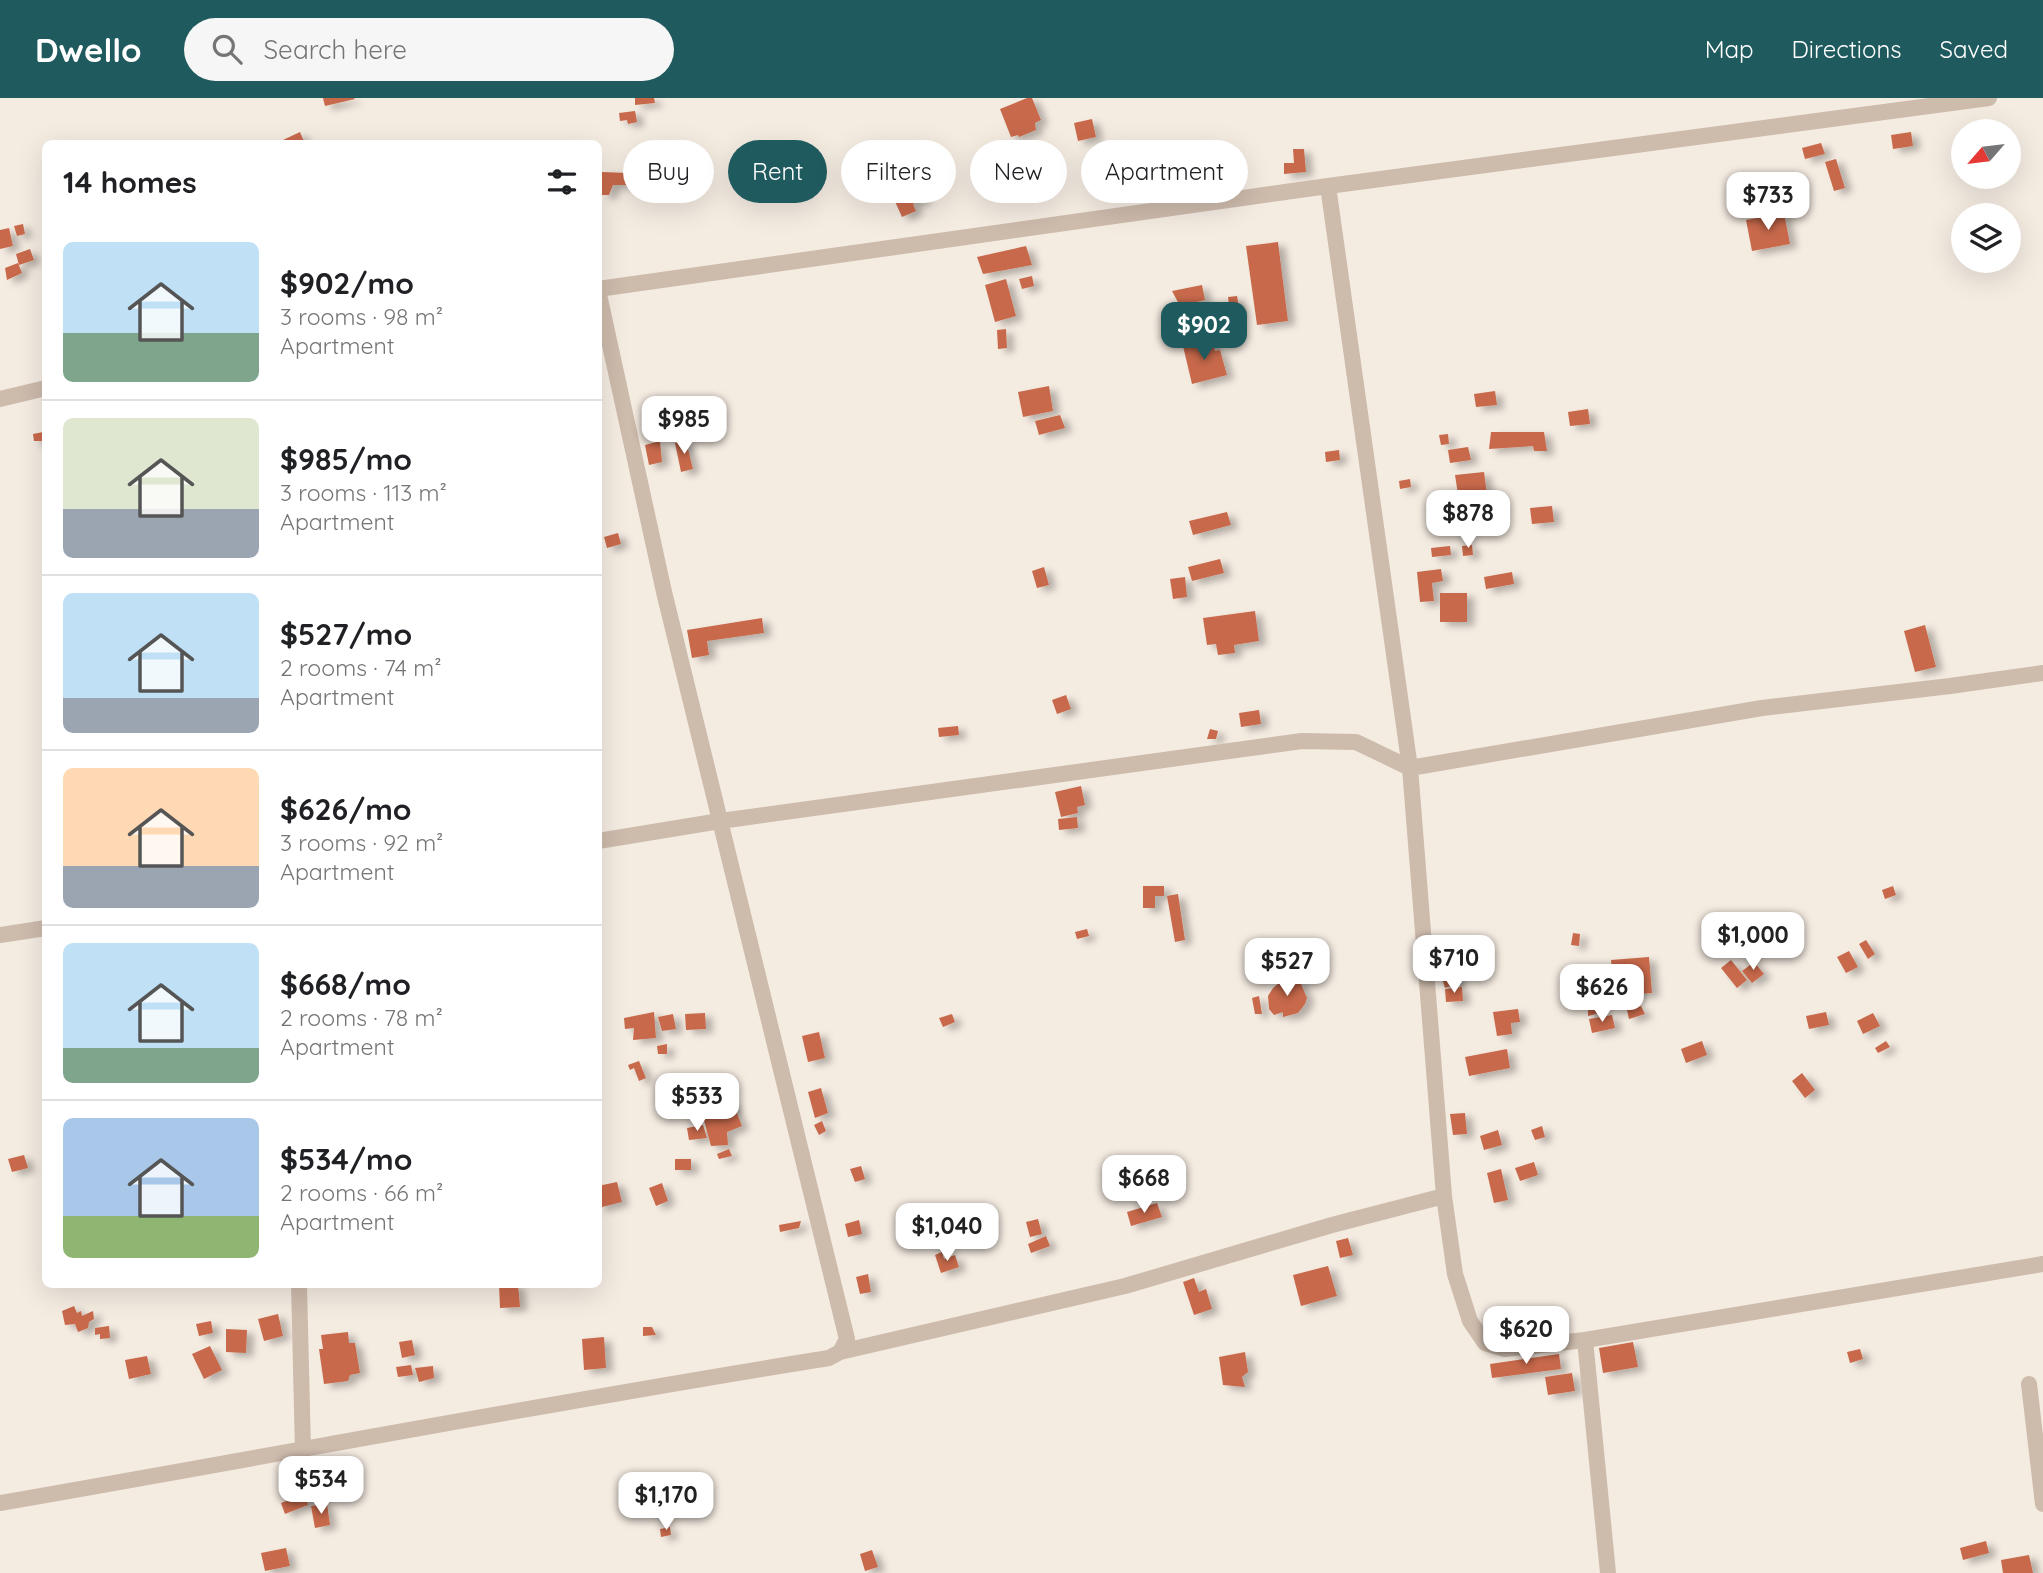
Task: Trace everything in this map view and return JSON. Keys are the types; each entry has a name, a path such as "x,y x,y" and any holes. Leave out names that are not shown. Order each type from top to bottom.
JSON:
{"street":[{"path":"602,289 1328,186 1989,98"},
{"path":"1328,186 1410,768 1444,1196 1455,1274 1470,1321 1485,1343 1505,1349 1585,1340 2043,1264"},
{"path":"602,308 664,592 846,1339 840,1352"},
{"path":"0,399 42,389"},
{"path":"602,840 720,821 1302,741 1356,742 1410,768 1762,708 1950,687 2043,673"},
{"path":"0,935 42,929"},
{"path":"0,1503 303,1451 630,1390 829,1358 840,1352 1125,1286 1332,1225 1444,1196"},
{"path":"299,1288 303,1451"},
{"path":"1585,1340 1608,1573"},
{"path":"2029,1384 2043,1504"}],"building":[{"path":"323,98 354,98 355,99 325,106"},
{"path":"635,98 654,98 655,103 635,105"},
{"path":"1032,98 1041,120 1035,123 1036,130 1019,137 1011,137 1000,109"},
{"path":"635,111 637,122 628,124 627,120 620,121 619,113"},
{"path":"1092,119 1096,137 1078,141 1074,123"},
{"path":"300,132 303,140 283,140"},
{"path":"1911,132 1913,146 1893,149 1891,135"},
{"path":"1821,143 1825,154 1805,159 1802,148"},
{"path":"1293,149 1304,149 1306,172 1284,174 1284,163 1294,163"},
{"path":"1836,159 1845,188 1834,191 1825,162"},
{"path":"602,172 623,173 623,185 613,185 609,195 602,195"},
{"path":"896,203 915,203 913,204 916,211 902,217"},
{"path":"1784,213 1790,244 1752,251 1746,220"},
{"path":"23,224 25,234 17,236 14,226"},
{"path":"9,228 13,246 0,249 0,230"},
{"path":"1278,242 1288,321 1257,325 1246,246"},
{"path":"1026,246 1032,265 983,274 977,257"},
{"path":"30,249 34,260 19,265 16,254"},
{"path":"18,263 22,273 7,280 5,268"},
{"path":"1032,276 1034,286 1022,289 1019,279"},
{"path":"1006,279 1016,316 995,322 985,285"},
{"path":"1202,285 1205,300 1180,306 1172,291"},
{"path":"1237,296 1240,312 1230,313 1228,297"},
{"path":"1006,329 1007,348 998,349 997,330"},
{"path":"1212,339 1215,351 1220,350 1227,375 1192,384 1183,346"},
{"path":"1049,386 1053,411 1023,417 1018,392"},
{"path":"1495,391 1497,405 1476,407 1474,394"},
{"path":"1588,409 1590,424 1570,426 1568,412"},
{"path":"1060,415 1065,428 1039,435 1035,421"},
{"path":"42,432 42,441 34,441 33,434"},
{"path":"1491,432 1544,432 1547,451 1534,451 1533,446 1489,449"},
{"path":"1448,434 1449,444 1441,445 1439,435"},
{"path":"660,441 662,462 649,465 645,445"},
{"path":"686,441 693,469 681,472 675,443"},
{"path":"1468,447 1471,460 1450,463 1448,450"},
{"path":"1339,450 1340,460 1326,462 1325,452"},
{"path":"1484,472 1489,510 1461,514 1455,475"},
{"path":"1410,479 1411,487 1400,489 1399,481"},
{"path":"1552,506 1554,522 1532,524 1530,508"},
{"path":"1227,512 1231,525 1193,535 1189,521"},
{"path":"618,533 621,544 607,548 604,537"},
{"path":"1472,545 1473,555 1463,556 1462,546"},
{"path":"1450,546 1451,555 1432,557 1431,548"},
{"path":"1220,559 1224,573 1192,581 1188,567"},
{"path":"1044,567 1049,585 1037,588 1032,571"},
{"path":"1441,569 1443,581 1432,583 1434,601 1420,602 1417,572"},
{"path":"1512,572 1514,584 1486,589 1484,577"},
{"path":"1185,577 1187,597 1173,599 1170,579"},
{"path":"1440,593 1467,593 1467,622 1440,622"},
{"path":"1255,611 1259,641 1234,645 1235,653 1218,655 1216,644 1207,645 1203,618"},
{"path":"762,618 764,633 707,641 709,655 692,658 687,630"},
{"path":"1925,625 1936,667 1915,672 1904,631"},
{"path":"1066,695 1071,709 1057,714 1052,700"},
{"path":"1259,710 1261,724 1241,727 1239,713"},
{"path":"958,726 959,735 939,737 938,728"},
{"path":"1210,729 1218,731 1216,739 1207,739"},
{"path":"1081,786 1085,805 1077,807 1078,813 1061,817 1055,792"},
{"path":"1077,817 1078,828 1059,830 1058,819"},
{"path":"1143,886 1164,886 1164,896 1155,896 1155,908 1143,908"},
{"path":"1893,886 1896,895 1885,899 1882,890"},
{"path":"1178,894 1185,940 1175,942 1167,896"},
{"path":"1087,929 1089,936 1077,939 1075,932"},
{"path":"1573,933 1580,934 1579,946 1571,945"},
{"path":"1866,940 1875,954 1868,959 1859,944"},
{"path":"1849,951 1858,967 1846,973 1837,957"},
{"path":"1649,957 1652,993 1614,996 1611,960"},
{"path":"1731,960 1747,980 1737,988 1721,968"},
{"path":"1754,962 1764,974 1752,983 1742,971"},
{"path":"1456,973 1460,983 1445,988 1442,978"},
{"path":"1299,979 1307,998 1305,1004 1298,1013 1283,1017 1283,1012 1274,1015 1269,1009 1268,996 1273,988 1279,983"},
{"path":"1462,987 1463,1001 1446,1002 1445,989"},
{"path":"1259,996 1262,1014 1255,1014 1252,998"},
{"path":"1641,1006 1645,1014 1629,1019 1627,1010"},
{"path":"1588,1007 1601,1007 1600,1013 1588,1016"},
{"path":"1518,1009 1520,1022 1511,1023 1512,1034 1497,1036 1493,1012"},
{"path":"654,1012 656,1038 633,1040 634,1028 625,1029 624,1018"},
{"path":"1826,1012 1829,1025 1809,1029 1806,1016"},
{"path":"705,1013 706,1029 686,1030 685,1014"},
{"path":"1873,1013 1880,1026 1863,1034 1857,1021"},
{"path":"673,1014 676,1029 662,1031 658,1017"},
{"path":"952,1014 955,1022 943,1027 939,1018"},
{"path":"1612,1015 1615,1028 1592,1033 1589,1019"},
{"path":"819,1032 825,1058 808,1062 802,1036"},
{"path":"1702,1041 1707,1055 1686,1063 1681,1049"},
{"path":"1886,1041 1890,1047 1878,1053 1875,1048"},
{"path":"667,1044 667,1054 658,1054 657,1046"},
{"path":"1507,1049 1510,1068 1469,1076 1465,1057"},
{"path":"639,1061 646,1078 639,1081 634,1068 630,1070 628,1065"},
{"path":"1802,1073 1815,1090 1805,1098 1792,1081"},
{"path":"821,1088 828,1113 815,1118 808,1092"},
{"path":"732,1101 742,1126 727,1132 728,1145 711,1146 701,1109"},
{"path":"1465,1113 1467,1134 1453,1135 1450,1114"},
{"path":"822,1121 826,1131 819,1135 814,1125"},
{"path":"703,1125 707,1138 689,1140 687,1128"},
{"path":"1542,1126 1545,1137 1535,1140 1531,1130"},
{"path":"1498,1130 1502,1145 1484,1150 1480,1136"},
{"path":"729,1149 732,1156 719,1159 717,1154"},
{"path":"24,1155 28,1168 12,1172 8,1159"},
{"path":"675,1159 691,1159 691,1170 675,1170"},
{"path":"1534,1162 1538,1175 1520,1181 1515,1168"},
{"path":"861,1166 865,1179 855,1182 850,1169"},
{"path":"1501,1169 1508,1200 1494,1203 1487,1173"},
{"path":"617,1182 622,1202 602,1207 602,1185"},
{"path":"662,1183 668,1201 656,1206 649,1188"},
{"path":"1157,1203 1162,1217 1131,1226 1127,1212"},
{"path":"1038,1219 1042,1234 1030,1237 1026,1222"},
{"path":"859,1220 862,1234 848,1237 845,1224"},
{"path":"801,1221 799,1228 780,1232 779,1225"},
{"path":"1046,1236 1050,1246 1031,1253 1028,1244"},
{"path":"1348,1238 1353,1255 1340,1258 1336,1241"},
{"path":"942,1252 944,1259 955,1255 959,1267 941,1273 935,1255"},
{"path":"1328,1266 1337,1296 1301,1306 1293,1275"},
{"path":"868,1274 871,1292 860,1294 856,1277"},
{"path":"1194,1278 1199,1292 1206,1289 1212,1309 1194,1315 1183,1282"},
{"path":"499,1288 518,1288 520,1307 500,1308"},
{"path":"74,1306 77,1313 81,1311 82,1316 93,1311 94,1319 89,1322 88,1328 78,1332 75,1324 65,1325 62,1311"},
{"path":"278,1314 283,1336 264,1341 258,1319"},
{"path":"211,1321 213,1333 199,1336 196,1324"},
{"path":"109,1326 110,1338 100,1339 100,1334 95,1335 95,1328"},
{"path":"643,1327 652,1327 656,1335 643,1336"},
{"path":"226,1329 247,1330 246,1353 226,1352"},
{"path":"348,1332 349,1343 355,1343 360,1373 350,1375 348,1381 324,1384 319,1349 323,1349 321,1335"},
{"path":"604,1337 606,1368 584,1370 582,1339"},
{"path":"412,1340 415,1355 402,1358 399,1342"},
{"path":"1633,1342 1638,1367 1603,1373 1599,1348"},
{"path":"210,1346 222,1370 204,1379 192,1354"},
{"path":"1860,1349 1863,1359 1850,1363 1847,1352"},
{"path":"1245,1352 1248,1372 1242,1377 1245,1387 1223,1385 1219,1357"},
{"path":"1559,1354 1561,1369 1492,1378 1490,1364"},
{"path":"147,1356 151,1374 129,1379 125,1360"},
{"path":"411,1365 413,1375 398,1377 396,1367"},
{"path":"433,1366 434,1378 419,1382 415,1368"},
{"path":"1572,1373 1575,1391 1548,1395 1545,1377"},
{"path":"305,1494 308,1505 285,1514 281,1503"},
{"path":"327,1504 330,1525 315,1528 311,1506"},
{"path":"670,1527 671,1535 661,1537 660,1529"},
{"path":"1986,1541 1989,1553 1963,1560 1960,1548"},
{"path":"286,1548 290,1566 265,1571 261,1553"},
{"path":"872,1550 878,1567 865,1571 860,1554"},
{"path":"2029,1555 2033,1573 2003,1573 2001,1560"}]}
